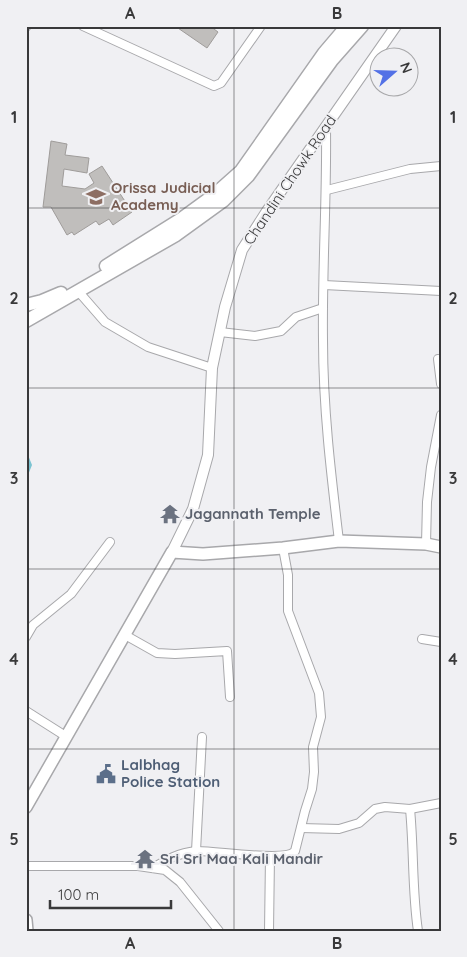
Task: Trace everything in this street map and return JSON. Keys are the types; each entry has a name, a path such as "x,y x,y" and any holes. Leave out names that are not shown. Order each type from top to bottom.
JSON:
{"main road":[{"path":"26,305 57,295 182,219 214,195 241,171 324,53 348,26"},
{"path":"26,321 176,235 223,201 248,176 332,60 362,26"},
{"path":"26,807 172,552 203,554 283,548 339,541 426,544 441,547"},
{"path":"26,920 27,931"}],"street":[{"path":"83,26 214,86 221,83 261,26"},
{"name":"Chandini Chowk Road","path":"172,552 192,508 208,455 212,368 242,250 396,26"},
{"path":"326,128 327,190 322,341 327,438 339,541"},
{"path":"327,190 410,169 441,166"},
{"path":"324,285 441,291"},
{"path":"78,291 105,322 148,347 212,368"},
{"path":"220,332 255,336 281,331 296,317 323,308"},
{"path":"438,360 441,384"},
{"path":"426,544 428,493 441,415"},
{"path":"26,637 33,625 71,594 110,542"},
{"path":"153,868 176,855 196,851 270,856 293,854 302,828 304,811 312,789 314,772 313,747 321,717 319,693 288,612 288,575 283,548"},
{"path":"125,636 157,653 175,654 227,651 230,697"},
{"path":"422,639 441,642"},
{"path":"26,711 67,737"},
{"path":"196,851 202,737"},
{"path":"302,828 339,829 359,823 375,809 386,807 410,809 441,802"},
{"path":"410,809 414,842 414,893 418,931"},
{"path":"269,931 270,856"},
{"path":"26,866 138,866 165,870 180,882 219,931"}],"water":[{"path":"26,450 32,465 26,480"}],"building":[{"path":"175,26 210,26 218,32 207,48"},
{"path":"51,141 67,144 65,155 89,158 87,173 64,169 62,186 85,189 94,183 89,174 102,166 132,212 113,225 109,219 99,225 96,221 74,235 72,232 67,235 51,207 43,207"}],"place":[{"name":"Orissa Judicial Academy","path":"96,197"},
{"name":"Jagannath Temple","path":"170,514"},
{"name":"Lalbhag Police Station","path":"106,774"},
{"name":"Sri Sri Maa Kali Mandir","path":"145,859"}]}
